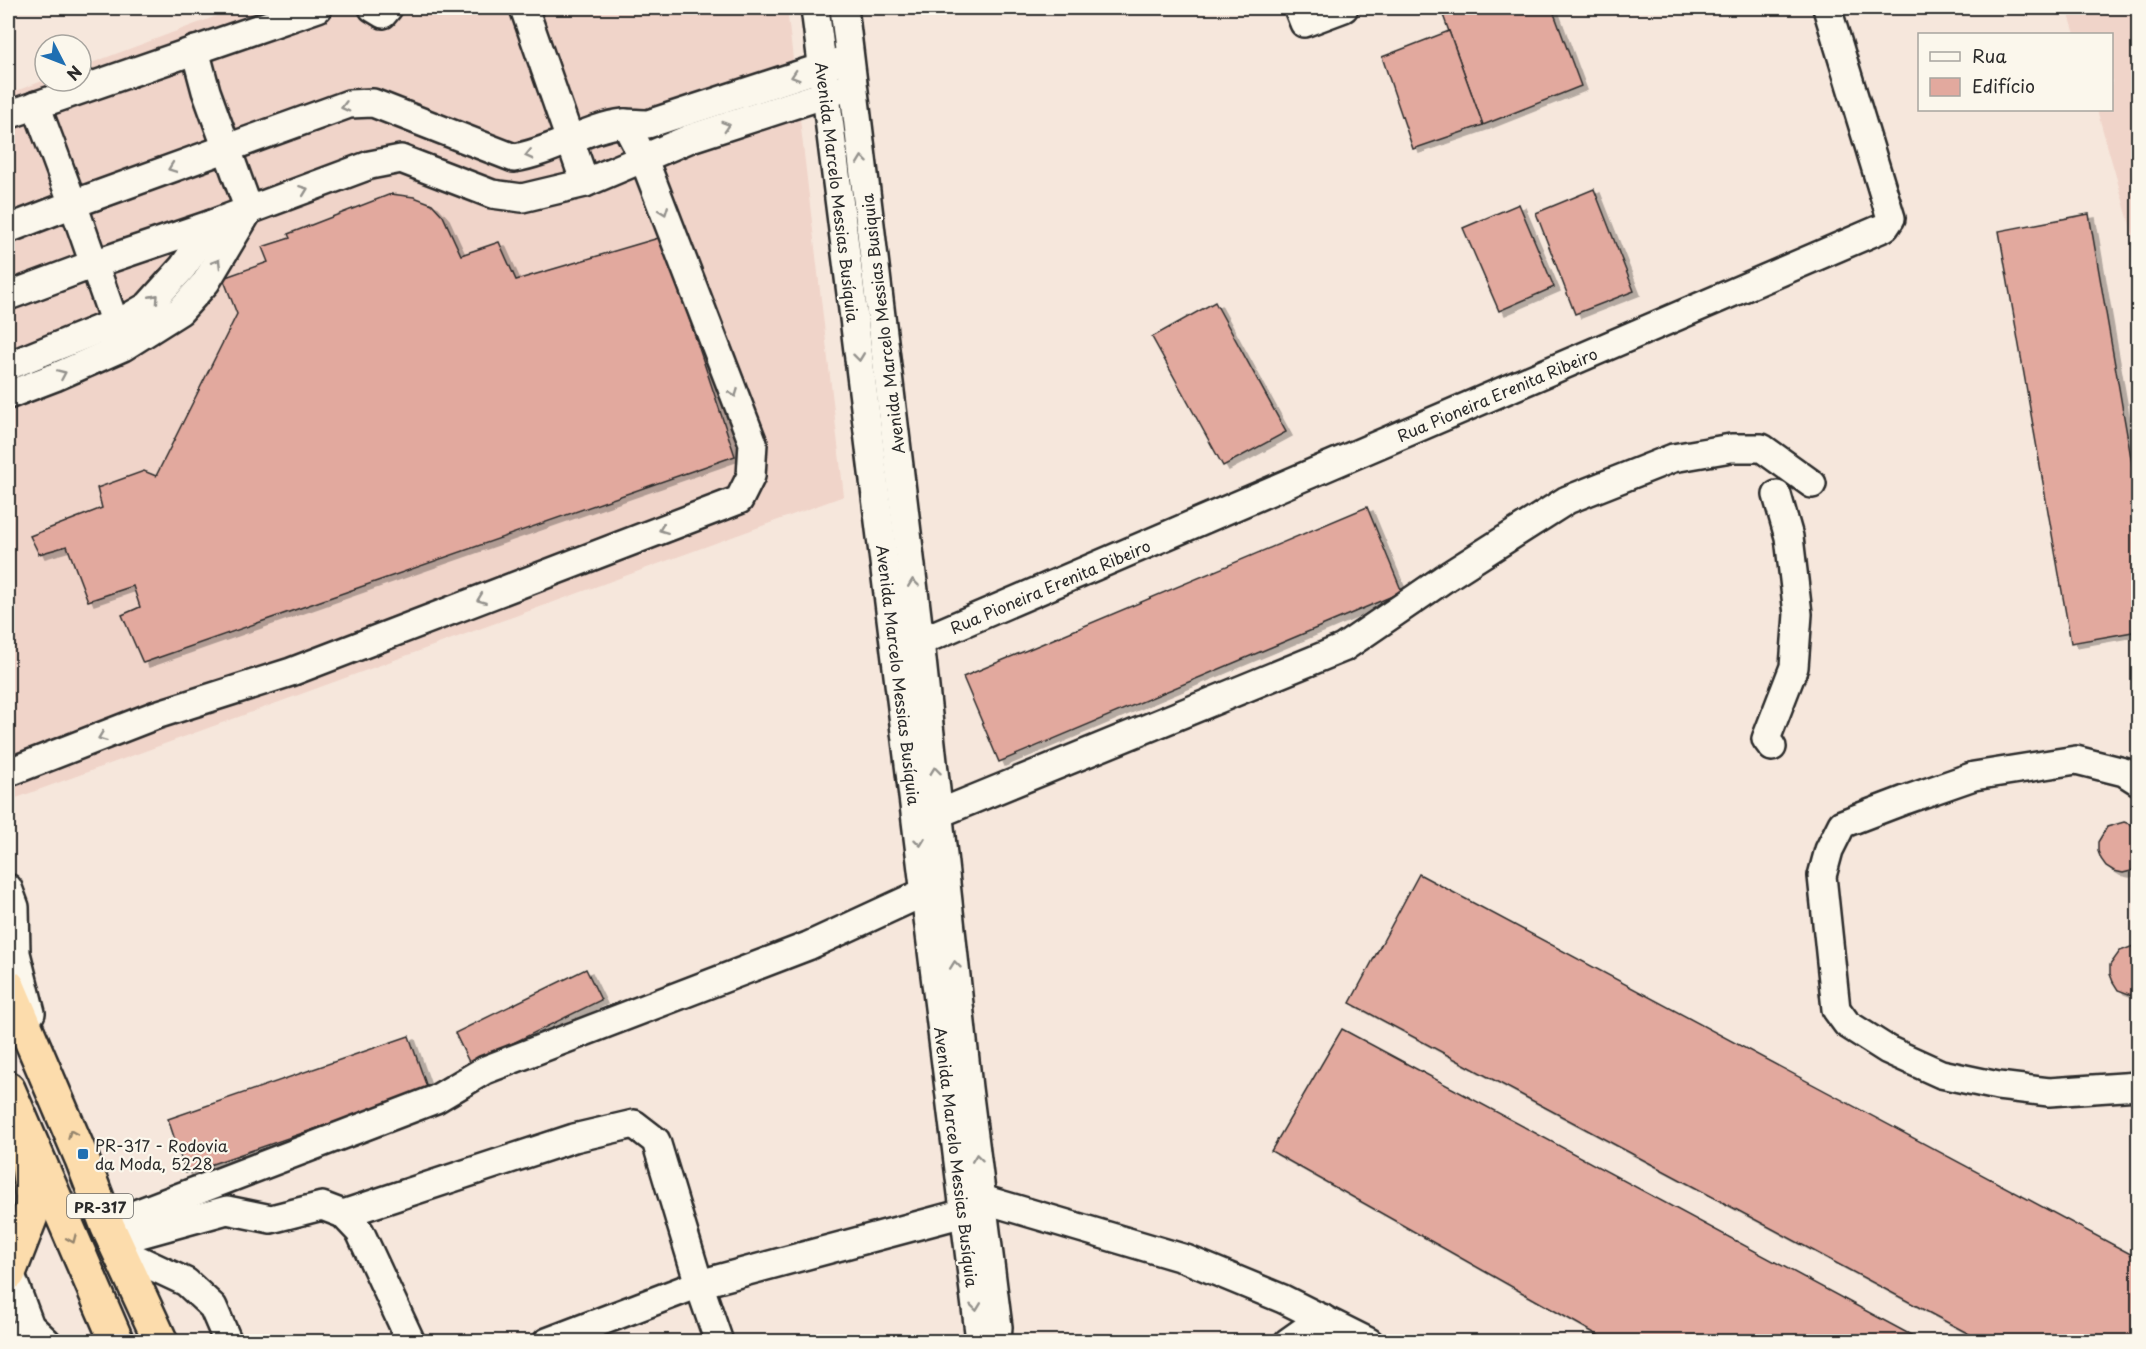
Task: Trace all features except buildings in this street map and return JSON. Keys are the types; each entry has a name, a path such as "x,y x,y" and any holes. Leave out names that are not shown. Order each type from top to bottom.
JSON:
{"highway":[{"name":"PR-317","path":"8,986 114,1239 161,1341"},
{"name":"PR-317","path":"8,1089 117,1341"},
{"path":"8,1271 31,1216 32,1197 21,1121"}],"street":[{"path":"8,115 318,8"},
{"path":"373,8 383,14 388,8"},
{"path":"524,8 585,183"},
{"name":"Avenida Marcelo Messias Busíquia","path":"815,8 908,646 958,1090 973,1206 998,1327 997,1341"},
{"name":"Avenida Marcelo Messias Busiquia","path":"844,8 854,87 908,646"},
{"path":"1298,8 1304,23 1344,8"},
{"name":"Rua Pioneira Erenita Ribeiro","path":"908,646 1885,227 1891,218 1827,8"},
{"path":"195,50 206,91 249,210"},
{"path":"8,296 370,165 401,159 492,194 522,198 585,183 643,157 687,125 823,67 850,58"},
{"path":"8,230 73,204 349,104 373,103 514,158 532,155 601,129 625,123 687,125 854,87"},
{"path":"36,105 118,335"},
{"path":"8,770 12,771 156,715 291,672 739,500 751,476 753,443 643,157 625,123"},
{"path":"8,366 118,335 180,311 206,282 249,210"},
{"path":"8,395 55,377 118,335 129,317 148,306 183,267 212,224"},
{"path":"940,813 1343,648 1448,576 1567,500 1673,458 1731,448 1762,448 1812,484"},
{"path":"1772,747 1767,739 1794,667 1798,614 1789,537 1777,495"},
{"name":"Avenida Marcelo Messias Busíquia","path":"908,646 940,813 936,887"},
{"path":"2139,781 2124,772 2076,760 1974,776 1842,825 1829,850 1822,876 1836,1009 1847,1024 1888,1050 1941,1074 1987,1084 2049,1092 2139,1086"},
{"path":"114,1239 436,1099 484,1071 807,946 936,887"},
{"path":"8,888 15,907 16,953 44,1069"},
{"path":"343,1214 574,1137 634,1124 657,1141 699,1284 719,1341"},
{"path":"114,1239 227,1210 271,1219 322,1206 343,1214 360,1232 411,1341"},
{"path":"547,1341 699,1284 973,1206 1186,1259 1369,1341"},
{"name":"Avenida Marcelo Messias Busíquia","path":"973,1206 981,1341"},
{"path":"114,1239 186,1282 213,1307 228,1341"},
{"path":"8,1271 27,1323 9,1341"},
{"path":"1288,1341 1322,1318"}],"shaded area":[{"path":"238,8 787,8 844,496 8,801 8,94 33,85 33,93 93,93 93,62"},
{"path":"2067,8 2138,8 2138,253 2097,111 2113,111 2113,33 2075,33"}],"railway":[{"path":"2135,8 2138,19"}],"place":[{"name":"PR-317 - Rodovia da Moda, 5228","path":"83,1154"}]}
